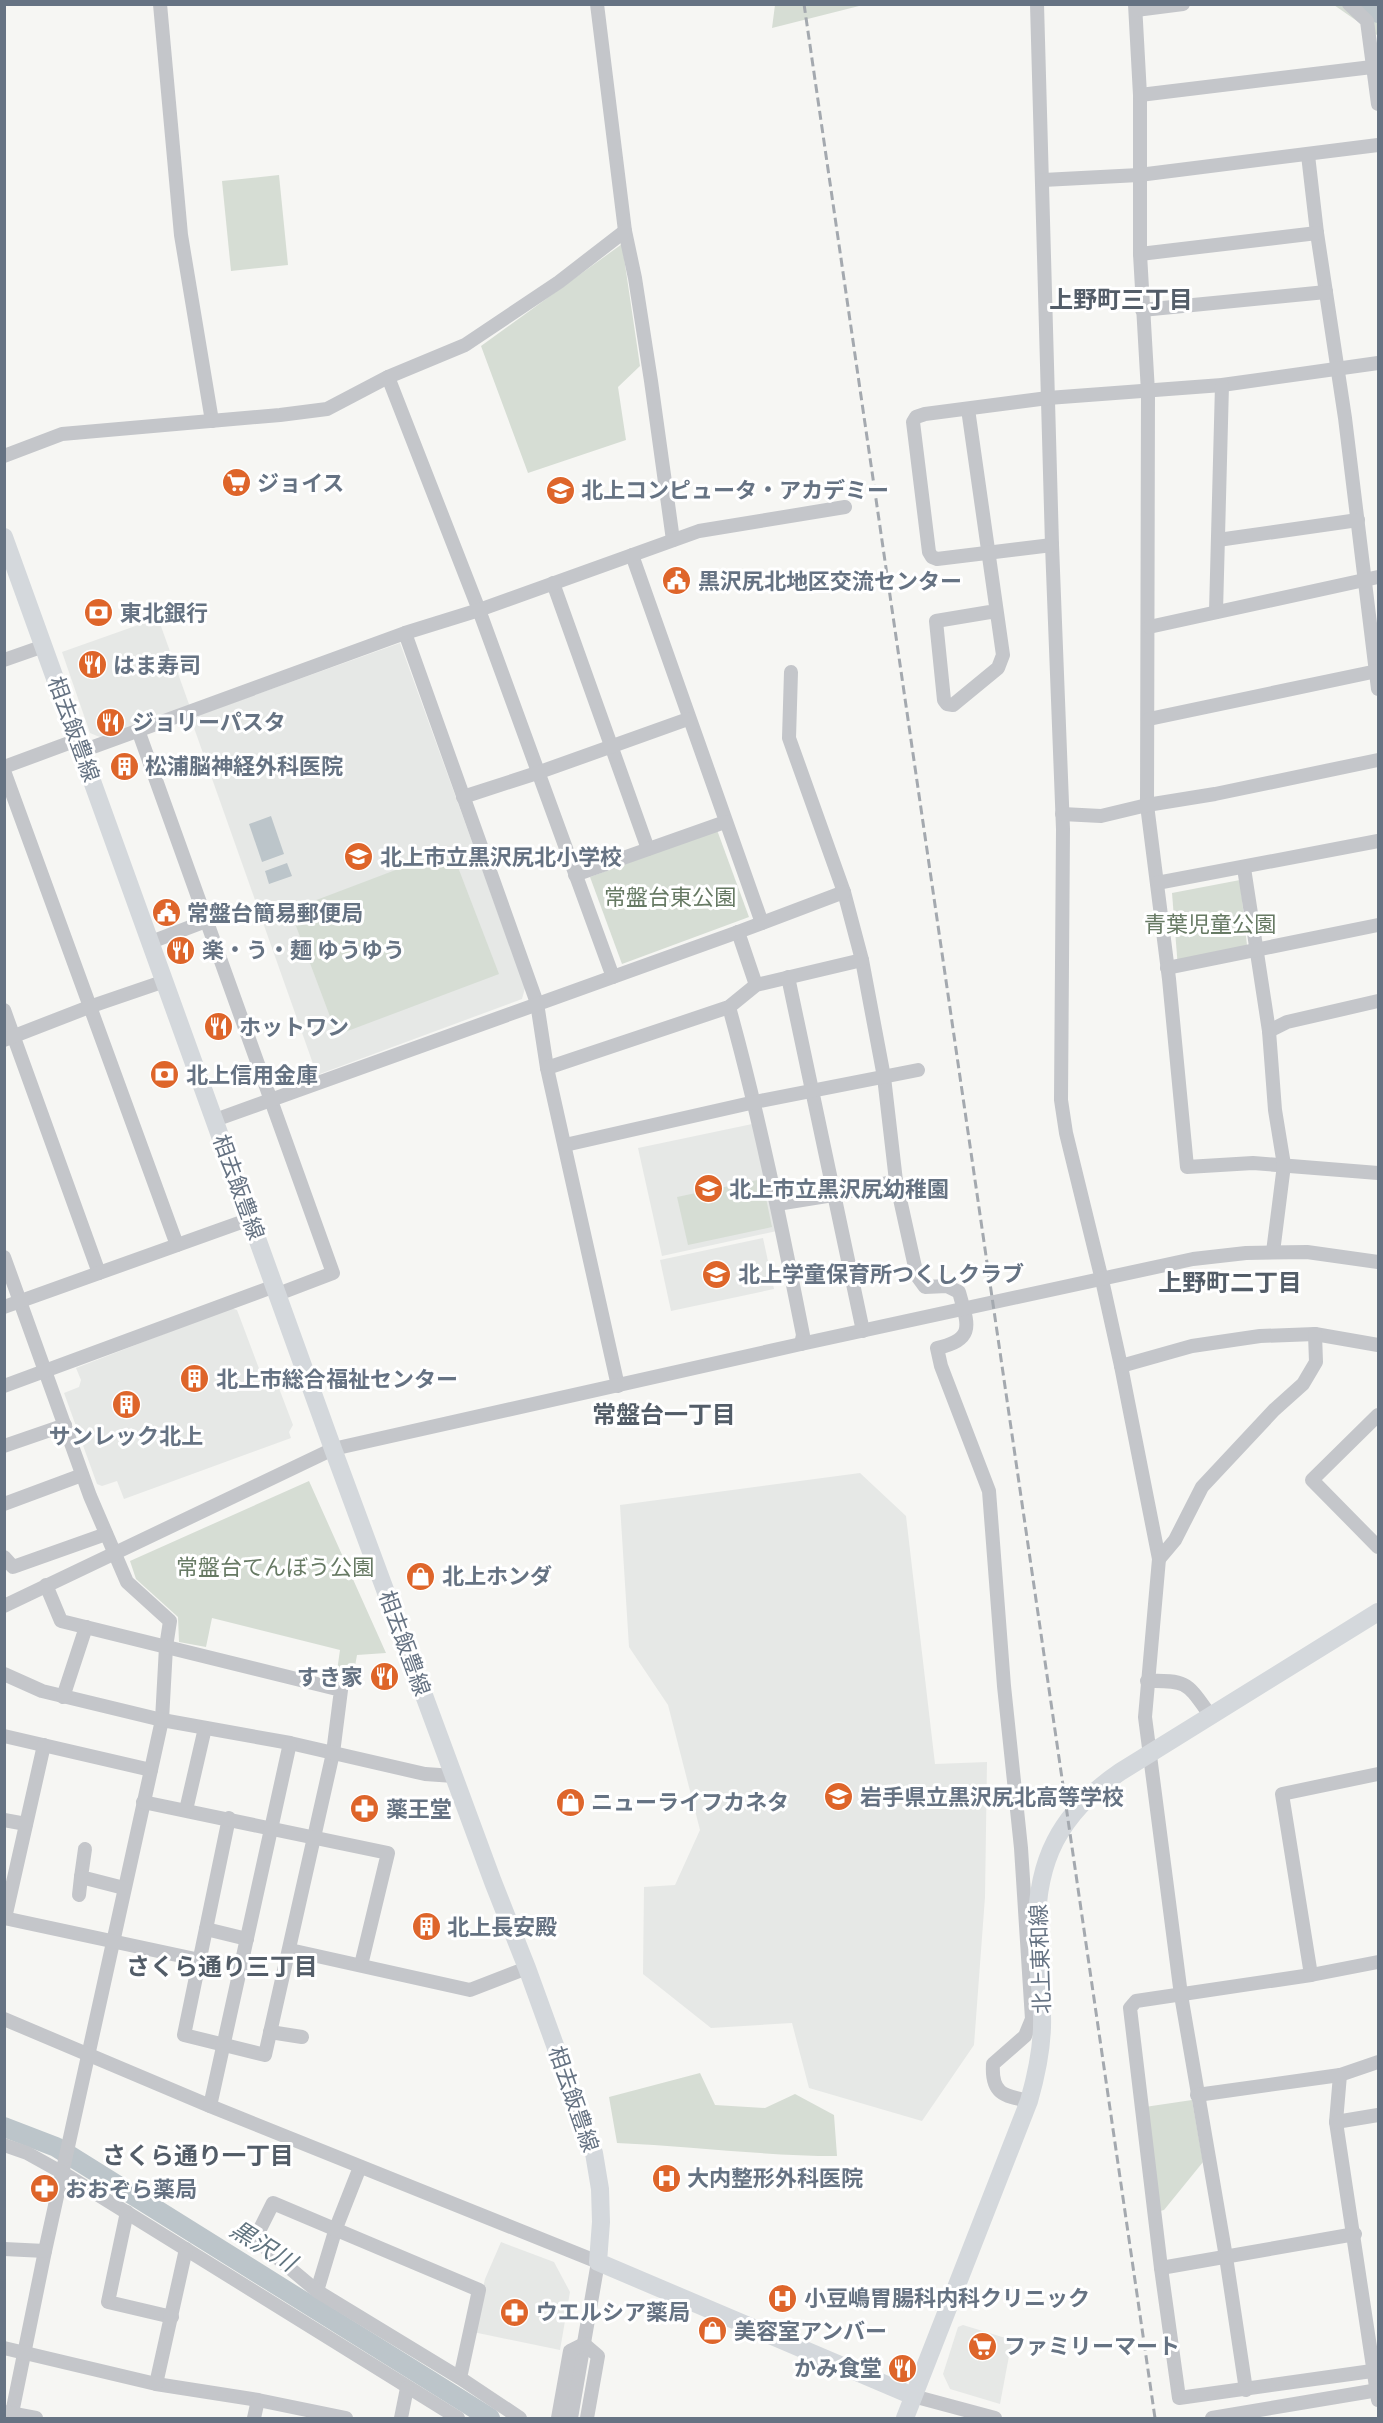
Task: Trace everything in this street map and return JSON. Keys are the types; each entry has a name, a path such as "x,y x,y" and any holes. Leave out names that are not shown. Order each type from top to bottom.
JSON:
{"main road":[{"name":"相去飯豊線","path":"4,537 8,556 44,646 333,1449 594,2153 601,2211 598,2262"},
{"name":"北上東和線","path":"905,2418 1029,2101 1038,2067 1042,2016 1036,1934 1038,1896 1050,1849 1080,1804 1096,1788 1378,1612"},
{"path":"598,2262 914,2396"}],"street":[{"path":"160,4 182,235 212,421"},
{"path":"597,4 625,231 635,278 673,540"},
{"path":"1037,4 1062,814 1061,1100 1066,1133 1121,1366 1159,1559 1145,1717 1181,1995 1226,2257 1246,2390"},
{"path":"1183,4 1136,7 1140,94 1140,254 1148,392 1147,805 1167,968 1187,1167 1252,1163 1378,1173"},
{"path":"1349,4 1367,21 1374,58 1378,104"},
{"path":"1140,94 1374,58"},
{"path":"1043,180 1139,175 1378,145"},
{"path":"1308,155 1358,520 1372,578 1378,689"},
{"path":"4,456 62,434 327,409 388,376 465,345 559,282 625,231"},
{"path":"1140,254 1317,233"},
{"path":"1142,310 1326,292"},
{"path":"1052,545 937,559 932,557 929,552 913,422 916,417 1048,398 1222,385 1378,363"},
{"path":"388,376 478,610 613,977"},
{"path":"1216,612 1222,385"},
{"path":"968,408 1003,655 998,668 953,705 947,704 944,700 936,621 996,611"},
{"path":"177,1245 4,769 138,730 405,633 478,610 699,531 845,507"},
{"path":"1218,540 1358,520"},
{"path":"632,555 688,719 762,923"},
{"path":"1149,627 1372,578"},
{"path":"553,583 648,849"},
{"path":"405,633 537,1003 547,1068 618,1386"},
{"path":"4,660 44,646"},
{"path":"1149,719 1377,670"},
{"path":"791,672 789,738 844,892 862,960 884,1077 896,1181 917,1276 925,1287 947,1286 959,1293 968,1325 963,1338 954,1344 937,1348 940,1366 989,1491 1004,1686 1021,1848 1032,2019 1025,2036 993,2064 992,2076 998,2091 1007,2096 1029,2101"},
{"path":"463,797 537,774 688,719"},
{"path":"4,1386 276,1290 333,1273 138,730"},
{"path":"1062,814 1101,816 1378,760"},
{"path":"575,875 725,822"},
{"path":"1157,883 1378,842"},
{"path":"1244,868 1269,1031 1275,1110 1284,1165 1273,1252"},
{"path":"215,1120 844,892"},
{"path":"151,942 206,921"},
{"path":"1167,968 1378,926"},
{"path":"738,932 756,984"},
{"path":"547,1068 729,1007 756,984 862,960"},
{"path":"788,977 863,1331"},
{"path":"9,1039 89,1007 165,981"},
{"path":"1269,1031 1287,1022 1378,1001"},
{"path":"729,1007 755,1102 777,1204 803,1335 801,1344"},
{"path":"4,1010 9,1039 99,1273"},
{"path":"565,1146 755,1102 918,1070"},
{"path":"777,1204 896,1181"},
{"path":"4,1307 250,1219"},
{"path":"4,1606 333,1449 1193,1259 1273,1252 1307,1252 1378,1262"},
{"path":"4,1257 82,1474 127,1582 170,1621 166,1647 162,1720 9,2415 36,2418"},
{"path":"1121,1366 1192,1346 1260,1336 1315,1334 1378,1345"},
{"path":"1159,1559 1175,1540 1202,1487 1274,1410 1303,1384 1316,1362 1315,1334"},
{"path":"1378,1415 1312,1480 1378,1547"},
{"path":"4,1446 65,1425"},
{"path":"4,1504 82,1474"},
{"path":"4,1557 13,1567 108,1540"},
{"path":"46,1585 61,1622 341,1690 333,1753 290,1950 264,2055 183,2036 229,1818"},
{"path":"63,1697 86,1627"},
{"path":"4,1674 42,1691 162,1720 290,1743 425,1774 454,1776"},
{"path":"1148,1681 1174,1681 1189,1686 1210,1715"},
{"path":"186,1810 205,1728"},
{"path":"4,1736 151,1770"},
{"path":"210,2106 290,1743"},
{"path":"44,1745 5,1918 200,1960"},
{"path":"1311,1975 1282,1794 1378,1774"},
{"path":"143,1802 229,1818 388,1853 361,1965"},
{"path":"4,1820 26,1824"},
{"path":"79,1895 85,1849"},
{"path":"81,1877 124,1888"},
{"path":"206,1929 247,1939"},
{"path":"290,1950 470,1990 527,1968"},
{"path":"1372,2371 1179,2398 1130,2008 1136,2001 1311,1975 1378,1962"},
{"path":"4,2019 210,2106 598,2262 571,2418"},
{"path":"270,2032 302,2037"},
{"path":"1197,2095 1340,2075 1378,2062"},
{"path":"1212,2418 1378,2394 1372,2371 1373,2320 1355,2234 1336,2122 1340,2075"},
{"path":"1336,2122 1378,2115"},
{"path":"4,2145 64,2170 126,2212 458,2418"},
{"path":"317,2291 336,2228 360,2167"},
{"path":"460,2378 479,2290 273,2203 255,2239 317,2291 460,2378 520,2418"},
{"path":"126,2212 108,2302 172,2317"},
{"path":"1161,2268 1355,2234"},
{"path":"4,2249 45,2251"},
{"path":"156,2384 186,2249"},
{"path":"4,2348 156,2384 258,2400 346,2418"},
{"path":"558,2418 570,2351 583,2350 598,2356 587,2418"},
{"path":"401,2418 407,2388"},
{"path":"914,2396 995,2418"},
{"path":"254,2418 258,2400"}],"shaded area":[{"path":"158,618 190,707 102,738 90,733 62,652"},
{"name":"北上市立黒沢尻北小学校","path":"400,643 525,988 522,999 317,1075 193,725 199,715"},
{"path":"271,816 284,854 262,862 249,824"},
{"path":"287,863 292,876 269,884 265,871"},
{"name":"北上市立黒沢尻幼稚園","path":"757,1123 777,1231 662,1256 638,1148"},
{"name":"北上学童保育所つくしクラブ","path":"763,1238 774,1289 671,1311 660,1260"},
{"path":"231,1308 237,1310 266,1387 277,1383 293,1425 289,1432 291,1438 124,1499 117,1481 102,1486 97,1484 64,1393 79,1387 81,1380 76,1368"},
{"name":"岩手県立黒沢尻北高等学校","path":"860,1473 906,1516 935,1764 987,1762 985,1897 974,2045 922,2121 809,2088 792,2023 711,2028 643,1974 644,1887 675,1885 700,1830 668,1705 629,1647 620,1505"},
{"path":"501,2242 554,2262 570,2292 560,2350 473,2332 485,2279"},
{"path":"963,2325 1012,2340 1000,2404 950,2389 943,2374 958,2327"}],"green space":[{"path":"775,4 863,5 772,28"},
{"path":"1334,5 1378,5 1378,36 1377,35"},
{"path":"279,175 288,265 231,271 222,181"},
{"path":"622,244 640,366 618,387 626,440 528,473 481,346"},
{"name":"常盤台東公園","path":"717,830 749,917 622,964 590,877"},
{"path":"451,849 499,974 337,1035 290,910"},
{"name":"青葉児童公園","path":"1240,880 1248,955 1178,968 1172,893"},
{"path":"762,1179 772,1227 688,1245 677,1197"},
{"name":"常盤台てんぼう公園","path":"309,1481 386,1653 357,1655 352,1683 336,1678 340,1650 212,1618 206,1647 179,1642 178,1617 136,1579 130,1561"},
{"path":"700,2073 715,2105 765,2108 795,2094 834,2115 837,2156 617,2143 609,2097"},
{"path":"1192,2100 1203,2162 1164,2210 1153,2213 1138,2108"}],"waterway":[{"path":"1370,4 1378,13"},
{"name":"黒沢川","path":"4,2127 56,2147 490,2418"}],"railway":[{"path":"804,4 1155,2418"}],"place":[{"name":"ジョイス","path":"236,483"},
{"name":"北上コンピュータ・アカデミー","path":"560,490"},
{"name":"黒沢尻北地区交流センター","path":"677,581"},
{"name":"東北銀行","path":"99,613"},
{"name":"はま寿司","path":"92,665"},
{"name":"ジョリーパスタ","path":"111,722"},
{"name":"松浦脳神経外科医院","path":"124,766"},
{"name":"北上市立黒沢尻北小学校","path":"359,857"},
{"name":"常盤台簡易郵便局","path":"166,913"},
{"name":"楽・う・麺 ゆうゆう","path":"181,950"},
{"name":"ホットワン","path":"218,1027"},
{"name":"北上信用金庫","path":"165,1075"},
{"name":"北上市立黒沢尻幼稚園","path":"708,1189"},
{"name":"北上学童保育所つくしクラブ","path":"717,1274"},
{"name":"北上市総合福祉センター","path":"195,1379"},
{"name":"サンレック北上","path":"126,1404"},
{"name":"北上ホンダ","path":"421,1576"},
{"name":"すき家","path":"384,1677"},
{"name":"岩手県立黒沢尻北高等学校","path":"839,1797"},
{"name":"ニューライフカネタ","path":"570,1802"},
{"name":"薬王堂","path":"365,1809"},
{"name":"北上長安殿","path":"426,1927"},
{"name":"大内整形外科医院","path":"666,2178"},
{"name":"おおぞら薬局","path":"44,2189"},
{"name":"小豆嶋胃腸科内科クリニック","path":"783,2298"},
{"name":"ウエルシア薬局","path":"515,2312"},
{"name":"美容室アンバー","path":"713,2331"},
{"name":"ファミリーマート","path":"983,2346"},
{"name":"かみ食堂","path":"903,2368"}],"district":[{"name":"上野町三丁目","path":"1121,300"},
{"name":"上野町二丁目","path":"1230,1283"},
{"name":"常盤台一丁目","path":"664,1415"},
{"name":"さくら通り三丁目","path":"222,1967"},
{"name":"さくら通り一丁目","path":"198,2156"}]}
